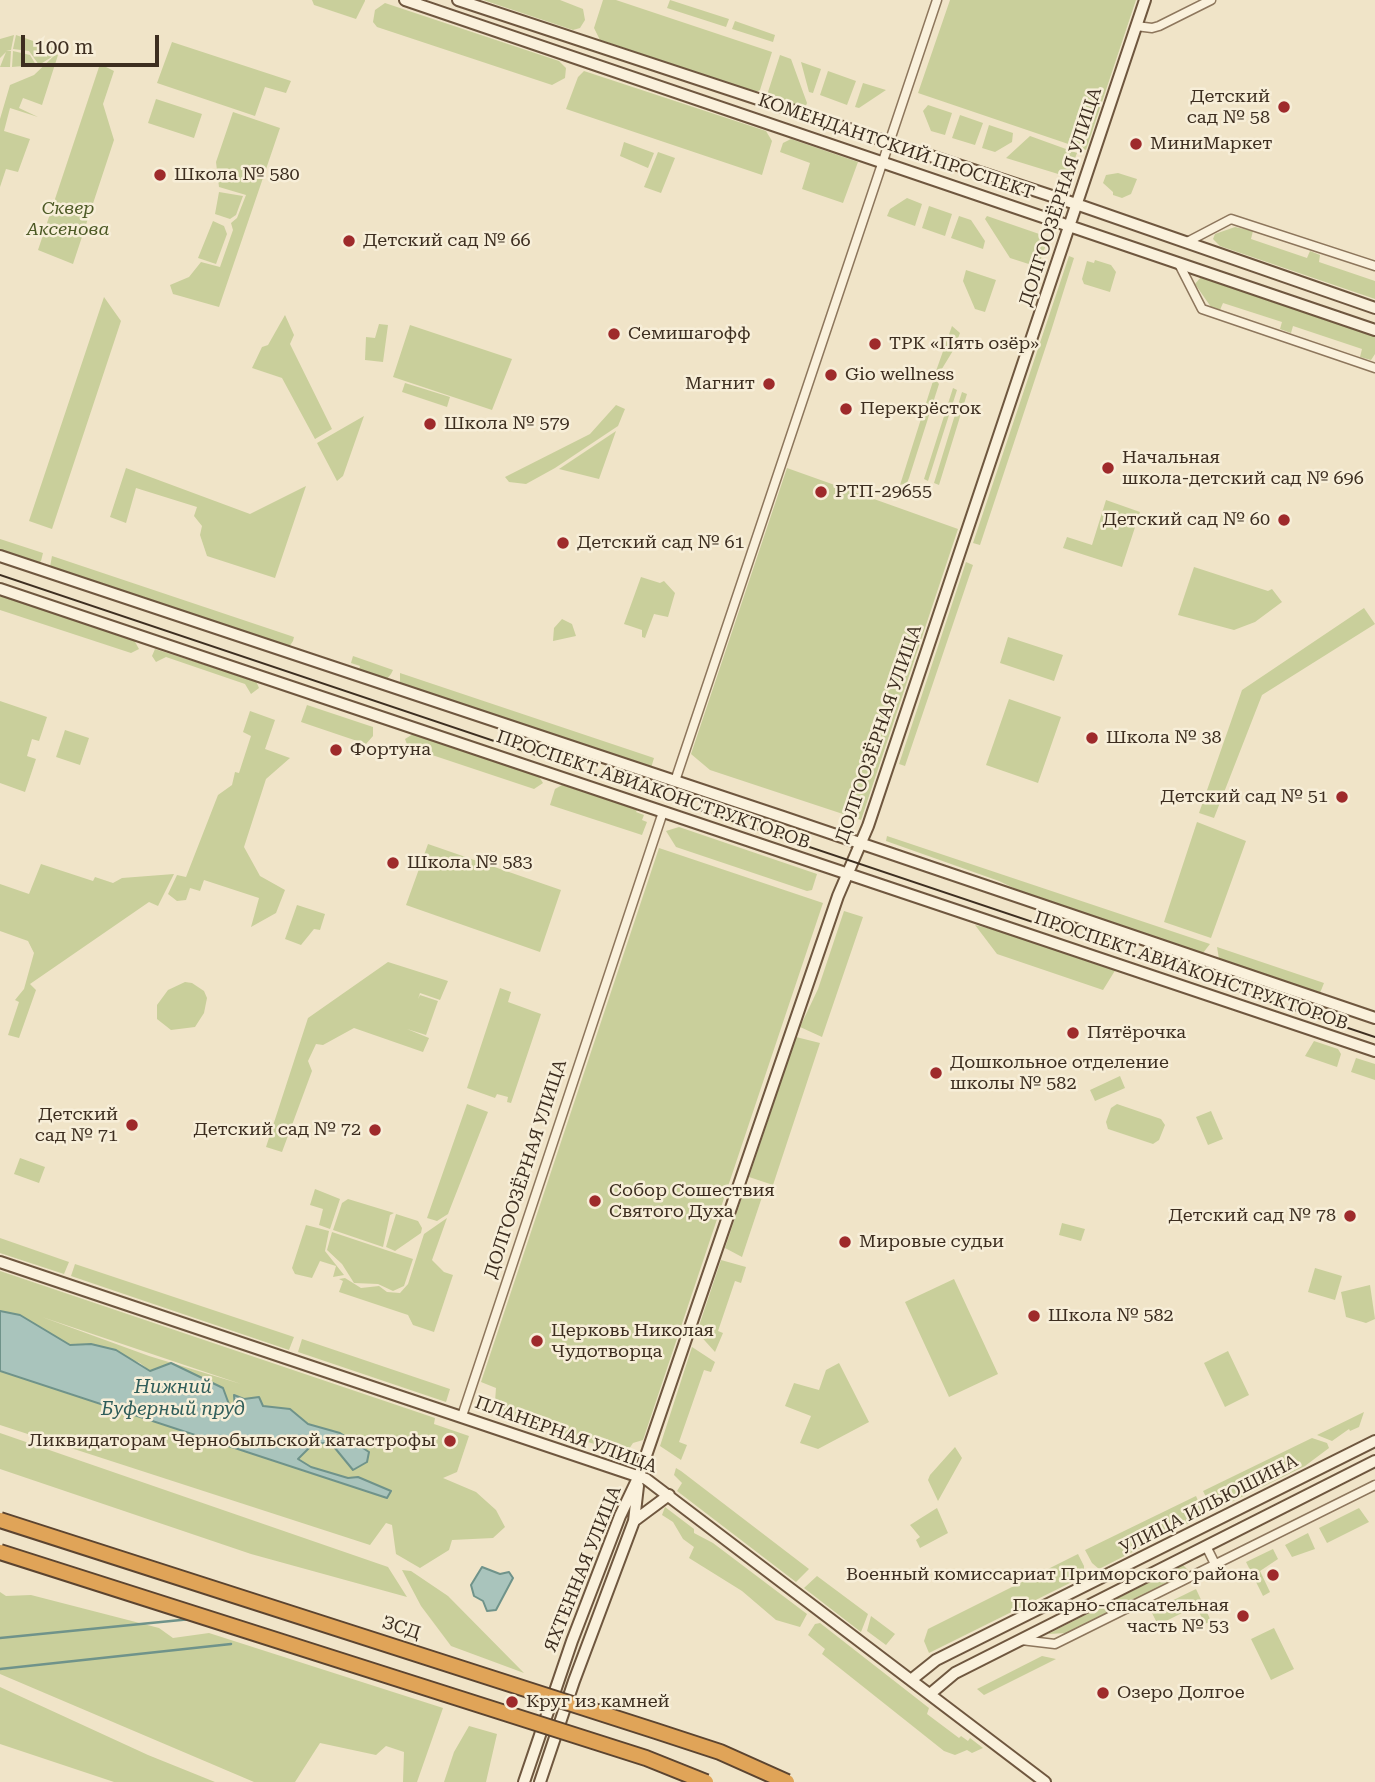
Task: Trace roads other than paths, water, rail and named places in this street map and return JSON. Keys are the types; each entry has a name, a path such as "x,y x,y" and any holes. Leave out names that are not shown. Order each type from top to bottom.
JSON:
{"highway":[{"name":"ЗСД","path":"0,1520 720,1752 787,1782"},
{"path":"0,1552 646,1758 706,1782"}],"main road":[{"name":"КОМЕНДАНТСКИЙ ПРОСПЕКТ","path":"405,0 1375,330"},
{"name":"КОМЕНДАНТСКИЙ ПРОСПЕКТ","path":"458,0 1076,204 1375,308"},
{"name":"ДОЛГООЗЁРНАЯ УЛИЦА","path":"639,1476 790,1030 861,843 1145,0"},
{"name":"ПРОСПЕКТ АВИАКОНСТРУКТОРОВ","path":"0,556 861,843 1375,1018"},
{"name":"ПРОСПЕКТ АВИАКОНСТРУКТОРОВ","path":"0,589 1375,1051"},
{"name":"ПЛАНЕРНАЯ УЛИЦА","path":"0,1262 639,1476 669,1495 1045,1782"},
{"name":"УЛИЦА ИЛЬЮШИНА","path":"911,1680 936,1660 1375,1441"},
{"name":"УЛИЦА ИЛЬЮШИНА","path":"930,1694 955,1673 1375,1461"},
{"name":"ЯХТЕННАЯ УЛИЦА","path":"540,1782 574,1681 634,1521 639,1476"},
{"name":"ЯХТЕННАЯ УЛИЦА","path":"524,1782 576,1630 620,1516 639,1476"},
{"path":"634,1521 669,1495"}],"street":[{"path":"676,781 937,0"},
{"path":"1136,26 1160,26 1210,0"},
{"path":"1186,243 1231,219 1375,265"},
{"path":"1179,264 1202,309 1375,368"},
{"name":"ДОЛГООЗЁРНАЯ УЛИЦА","path":"462,1416 663,812"},
{"path":"1021,1640 1055,1644 1375,1485"},
{"path":"1206,1546 1215,1564"}],"water":[{"name":"Нижний Буферный пруд","path":"0,1311 20,1315 70,1345 91,1344 116,1350 150,1371 171,1363 223,1388 230,1407 235,1409 234,1395 244,1399 259,1397 263,1406 290,1409 308,1424 340,1433 369,1452 367,1462 353,1470 330,1442 312,1445 298,1459 311,1467 348,1478 358,1477 391,1491 387,1498 0,1371"},
{"path":"482,1567 500,1574 509,1572 513,1578 496,1610 487,1611 483,1601 474,1596 471,1585"}],"waterway":[{"path":"0,1638 191,1619"},
{"path":"0,1669 231,1644"}],"tram line":[{"path":"0,575 1375,1037"}],"place":[{"name":"Детский сад № 58","path":"1284,107"},
{"name":"МиниМаркет","path":"1136,144"},
{"name":"Школа № 580","path":"160,175"},
{"name":"Детский сад № 66","path":"349,241"},
{"name":"Семишагофф","path":"614,334"},
{"name":"ТРК «Пять озёр»","path":"875,344"},
{"name":"Gio wellness","path":"831,375"},
{"name":"Магнит","path":"769,384"},
{"name":"Перекрёсток","path":"846,409"},
{"name":"Школа № 579","path":"430,424"},
{"name":"Начальная школа-детский сад № 696","path":"1108,468"},
{"name":"РТП-29655","path":"821,492"},
{"name":"Детский сад № 60","path":"1284,520"},
{"name":"Детский сад № 61","path":"563,543"},
{"name":"Школа № 38","path":"1092,738"},
{"name":"Фортуна","path":"336,750"},
{"name":"Детский сад № 51","path":"1342,797"},
{"name":"Школа № 583","path":"393,863"},
{"name":"Пятёрочка","path":"1073,1033"},
{"name":"Дошкольное отделение школы № 582","path":"936,1073"},
{"name":"Детский сад № 71","path":"132,1125"},
{"name":"Детский сад № 72","path":"375,1130"},
{"name":"Собор Сошествия Святого Духа","path":"595,1201"},
{"name":"Детский сад № 78","path":"1350,1216"},
{"name":"Мировые судьи","path":"845,1242"},
{"name":"Школа № 582","path":"1034,1316"},
{"name":"Церковь Николая Чудотворца","path":"537,1341"},
{"name":"Ликвидаторам Чернобыльской катастрофы","path":"450,1441"},
{"name":"Военный комиссариат Приморского района","path":"1273,1575"},
{"name":"Пожарно-спасательная часть № 53","path":"1243,1616"},
{"name":"Озеро Долгое","path":"1103,1693"},
{"name":"Круг из камней","path":"512,1702"}],"park label":[{"name":"Сквер Аксенова","path":"68,220"}]}
